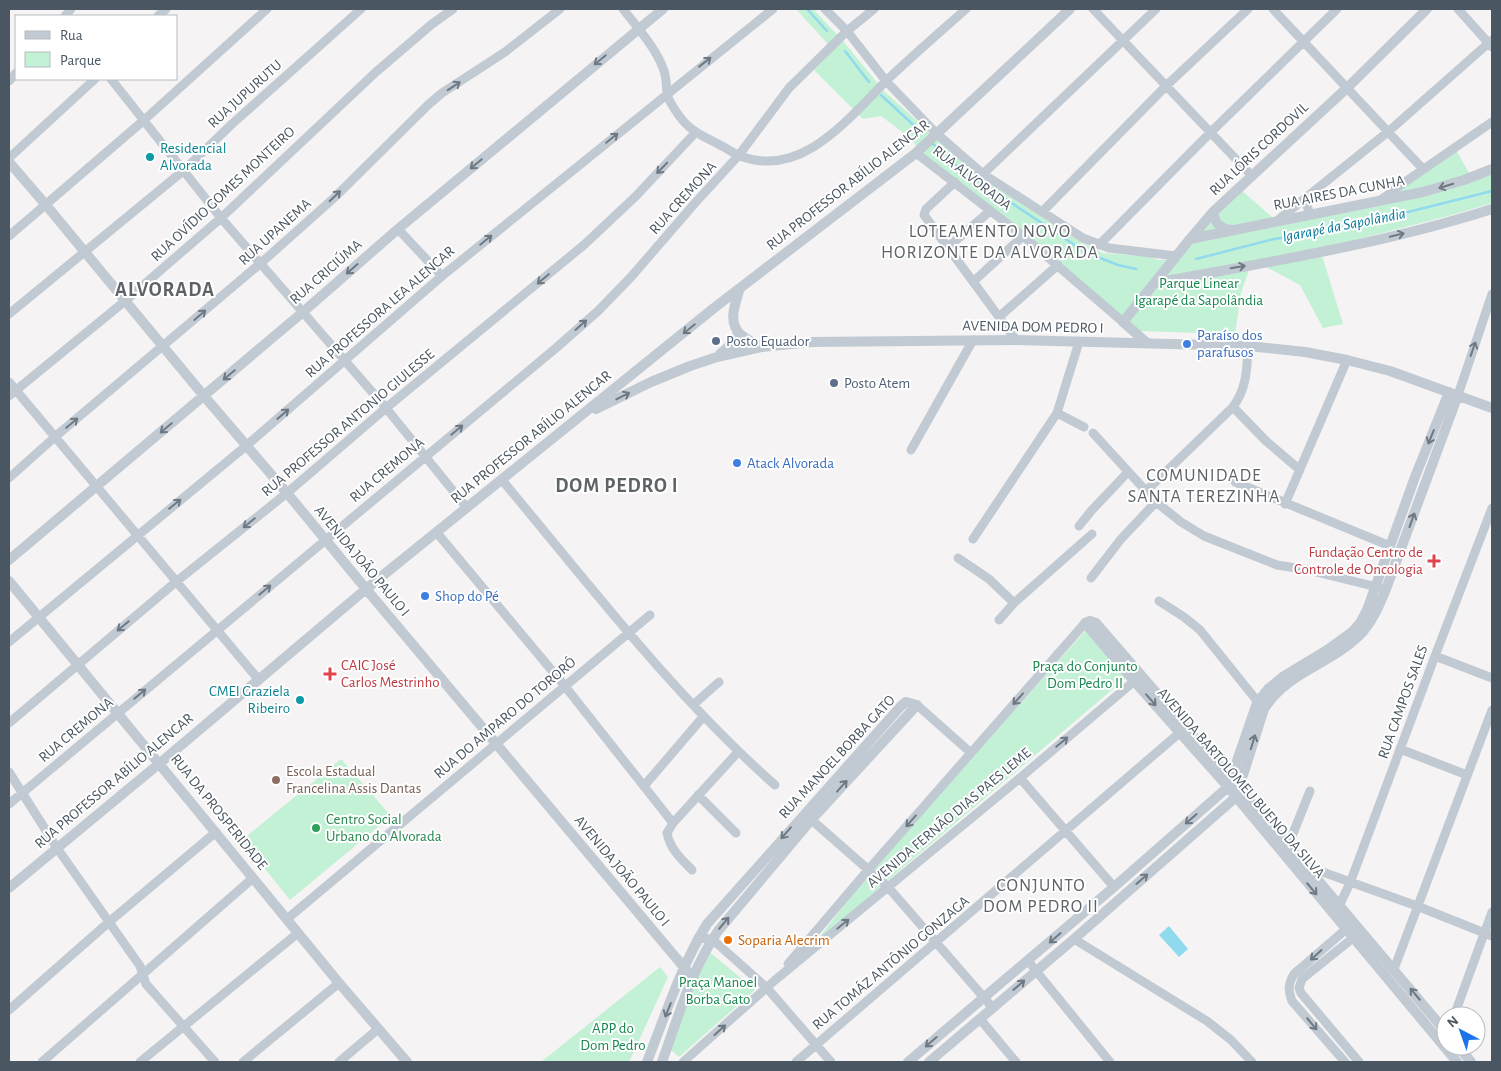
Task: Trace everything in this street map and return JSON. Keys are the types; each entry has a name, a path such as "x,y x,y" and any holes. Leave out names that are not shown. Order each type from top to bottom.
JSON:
{"street":[{"path":"9,236 143,121 267,9"},
{"name":"RUA JUPURUTU","path":"9,314 183,171 232,124 361,9"},
{"name":"RUA OVÍDIO GOMES MONTEIRO","path":"12,393 125,301 222,218 376,72 432,24 453,9"},
{"name":"RUA UPANEMA","path":"9,478 261,263 335,197 429,104 442,93 505,52 560,9"},
{"path":"623,9 663,67 667,80 667,93 681,118 696,132 739,156 756,160 780,160 807,151 835,132 886,81 966,9"},
{"name":"RUA CRICIÚMA","path":"9,560 303,312 398,229 663,9"},
{"name":"RUA PROFESSORA LEA ALENCAR","path":"9,642 246,446 442,276 773,9"},
{"path":"825,9 846,31 886,81 937,134 983,174 1083,238 1100,246 1176,256"},
{"name":"RUA CREMONA","path":"9,804 556,348 598,310 631,277 739,156 789,88 846,31 874,9"},
{"name":"RUA PROFESSOR ABÍLIO ALENCAR","path":"9,888 366,589 714,308 916,153 1070,9"},
{"path":"1093,9 1252,176"},
{"path":"983,174 1156,9"},
{"path":"1042,212 1166,85 1248,9"},
{"path":"1273,9 1423,169"},
{"path":"1100,246 1211,132 1337,9"},
{"name":"RUA LÓRIS CORDOVIL","path":"1123,322 1214,212 1348,87 1428,9"},
{"path":"1278,220 1389,131 1491,43 1458,9"},
{"path":"9,158 94,80"},
{"path":"112,80 222,218 386,408 467,508"},
{"path":"1382,200 1423,169 1492,122"},
{"name":"RUA PROFESSOR ANTONIO GIULESSE","path":"9,723 177,581 287,493 386,408 585,244 636,196 696,132"},
{"name":"RUA ALVORADA","path":"916,153 1023,236 1147,344"},
{"name":"AVENIDA JOÃO PAULO I","path":"9,162 693,978"},
{"name":"RUA AIRES DA CUNHA","path":"1190,239 1438,188 1492,169"},
{"path":"955,182 926,209 924,215 1016,340"},
{"path":"1306,197 1310,214"},
{"path":"1155,282 1347,247 1449,223 1492,208"},
{"path":"947,248 990,211"},
{"path":"1214,212 1216,223 1220,227 1232,230"},
{"path":"398,229 442,276"},
{"path":"974,281 1023,236"},
{"path":"1000,316 1058,265"},
{"path":"717,357 735,341 738,333 732,314 741,287"},
{"path":"1381,588 1453,393 1492,294"},
{"path":"714,308 732,314"},
{"path":"738,333 761,347"},
{"path":"911,450 974,340"},
{"name":"AVENIDA DOM PEDRO I","path":"579,418 651,382 690,366 717,357 761,347 812,342 974,340 1248,346 1288,350 1347,360 1390,371 1492,408"},
{"path":"973,539 1057,413 1080,342"},
{"path":"1146,491 1233,407 1240,397 1244,386 1248,346"},
{"path":"1285,504 1347,360"},
{"path":"644,365 644,376 651,382"},
{"path":"9,382 12,393 56,436 259,680"},
{"path":"908,1062 1114,887 1229,783 1260,706 1282,687 1347,646 1363,625 1376,613 1390,546 1415,477 1453,393"},
{"path":"1233,407 1266,441 1300,470"},
{"path":"1057,413 1084,427"},
{"path":"1092,433 1156,502 1181,522 1204,536 1277,564 1381,588"},
{"path":"1080,526 1092,510 1128,473"},
{"path":"502,480 629,632 693,705 738,752 775,785"},
{"path":"1235,482 1390,546"},
{"path":"1091,578 1116,545 1156,502"},
{"name":"RUA CAMPOS SALES","path":"1339,906 1350,883 1492,508"},
{"path":"437,533 564,685 672,823"},
{"path":"999,620 1014,603 1092,534"},
{"path":"958,558 989,579 1014,603"},
{"name":"RUA DA PROSPERIDADE","path":"9,581 406,1062"},
{"path":"1159,601 1200,630 1260,706"},
{"name":"RUA DO AMPARO DO TORORÓ","path":"287,919 564,685 650,615"},
{"name":"AVENIDA BARTOLOMEU BUENO DA SILVA","path":"1085,623 1090,621 1096,623 1137,678 1302,869 1436,1031"},
{"name":"AVENIDA FERNÃO DIAS PAES LEME","path":"683,1062 774,981 868,869 1085,623"},
{"path":"1435,656 1492,678"},
{"name":"AVENIDA FERNÃO DIAS PAES LEME","path":"774,981 1020,778 1137,678"},
{"path":"693,705 718,682"},
{"path":"916,705 970,752"},
{"name":"RUA MANOEL BORBA GATO","path":"647,1062 684,968 707,924 916,705"},
{"path":"929,1062 1074,939 1237,793 1260,706"},
{"path":"1394,969 1416,906 1492,710"},
{"path":"644,786 704,717"},
{"name":"RUA TOMÁZ ANTÔNIO GONZAGA","path":"796,1062 1183,730"},
{"path":"1400,750 1467,775"},
{"path":"692,870 676,853 668,841 667,833 672,823 738,752"},
{"path":"9,772 57,848 140,966 146,984 215,1062"},
{"path":"1020,778 1114,887"},
{"path":"1288,846 1310,791"},
{"name":"AVENIDA BARTOLOMEU BUENO DA SILVA","path":"1237,793 1288,846 1302,869 1339,906 1350,926"},
{"path":"698,796 736,833"},
{"path":"808,816 888,887 993,1008"},
{"name":"RUA MANOEL BORBA GATO","path":"664,1058 693,978 712,939 808,816"},
{"path":"9,1010 109,922 216,832"},
{"path":"1302,869 1350,883 1416,906 1488,935"},
{"path":"48,1060 253,878"},
{"path":"1458,1006 1488,935 1492,912"},
{"path":"1345,1062 1292,1001 1289,993 1289,983 1294,974 1350,926"},
{"path":"140,1062 298,933"},
{"path":"1357,935 1302,979 1299,988 1301,993 1359,1062"},
{"name":"AVENIDA BARTOLOMEU BUENO DA SILVA","path":"1357,935 1394,969 1436,1020"},
{"path":"698,938 712,939 767,988 831,1062"},
{"path":"1074,939 1207,1021 1252,1062"},
{"path":"1028,961 1110,1062"},
{"path":"243,1062 339,983"},
{"path":"1292,1001 1301,993"},
{"path":"980,1019 1016,1062"},
{"path":"339,1062 378,1029"},
{"path":"656,1038 664,1058 674,1062"},
{"path":"1336,1052 1345,1045"}],"green space":[{"name":"Parque Linear Igarapé da Sapolândia","path":"796,9 813,9 843,41 884,91 976,174 1076,239 1103,253 1153,257 1157,260 1175,260 1206,223 1241,190 1280,224 1387,204 1395,191 1456,150 1473,180 1492,173 1492,203 1320,249 1343,324 1323,328 1300,285 1266,267 1259,259 1248,262 1248,273 1241,293 1235,334 1138,331 920,155 913,140 881,116 863,119 814,70 832,51"},
{"name":"Praça do Conjunto Dom Pedro II","path":"1086,630 1127,677 886,882 807,953 871,871"},
{"name":"Centro Social Urbano do Alvorada","path":"341,759 391,816 290,900 242,840"},
{"name":"Praça Manoel Borba Gato","path":"706,949 755,990 679,1057 668,1047"},
{"name":"APP do Dom Pedro","path":"660,967 668,977 629,1062 541,1062"}],"water":[{"path":"1169,926 1188,949 1179,957 1159,935"}],"waterway":[{"name":"Igarapé da Sapolândia","path":"807,9 827,31"},
{"name":"Igarapé da Sapolândia","path":"845,51 869,82"},
{"name":"Igarapé da Sapolândia","path":"881,95 920,131"},
{"name":"Igarapé da Sapolândia","path":"933,144 959,168 1085,252 1118,265 1136,269"},
{"name":"Igarapé da Sapolândia","path":"1196,259 1274,239 1348,227 1492,191"}],"place":[{"name":"Residencial Alvorada","path":"150,157"},
{"name":"Posto Equador","path":"716,341"},
{"name":"Paraíso dos parafusos","path":"1187,344"},
{"name":"Posto Atem","path":"834,383"},
{"name":"Atack Alvorada","path":"737,463"},
{"name":"Fundação Centro de Controle de Oncologia","path":"1434,561"},
{"name":"Shop do Pé","path":"425,596"},
{"name":"CAIC José Carlos Mestrinho","path":"330,674"},
{"name":"CMEI Graziela Ribeiro","path":"300,700"},
{"name":"Escola Estadual Francelina Assis Dantas","path":"276,780"},
{"name":"Centro Social Urbano do Alvorada","path":"316,828"},
{"name":"Soparia Alecrim","path":"728,940"}],"district":[{"name":"LOTEAMENTO NOVO HORIZONTE DA ALVORADA","path":"990,242"},
{"name":"ALVORADA","path":"165,290"},
{"name":"DOM PEDRO I","path":"617,486"},
{"name":"COMUNIDADE SANTA TEREZINHA","path":"1204,486"},
{"name":"CONJUNTO DOM PEDRO II","path":"1041,896"}]}
